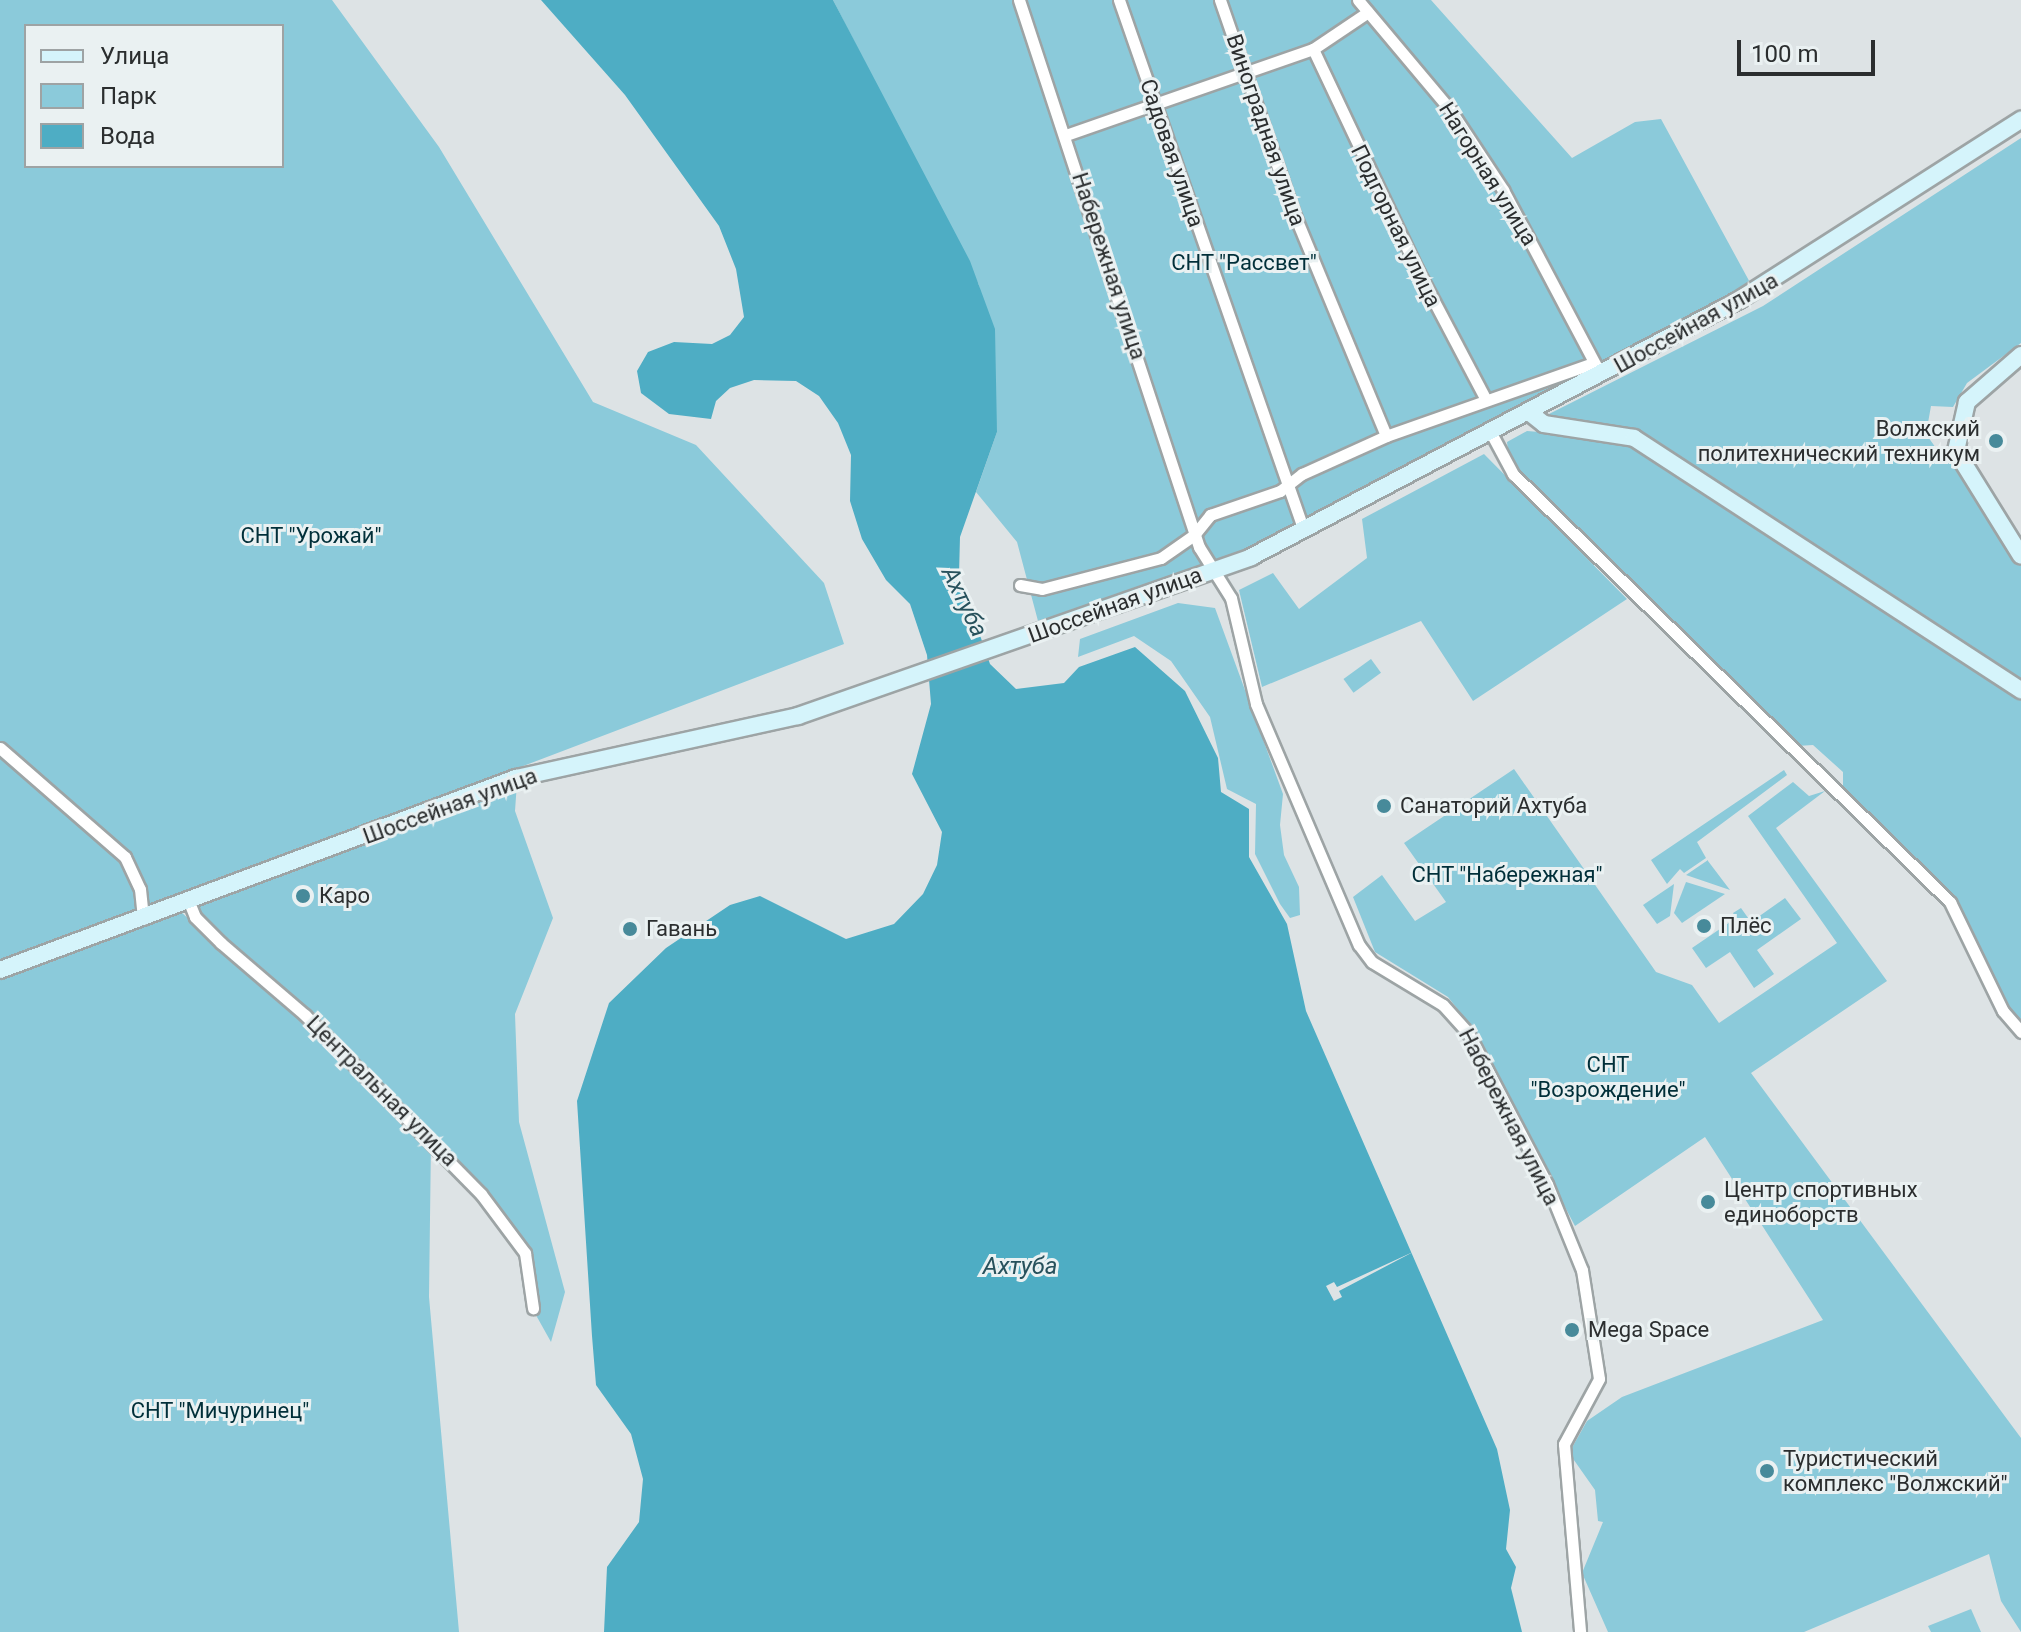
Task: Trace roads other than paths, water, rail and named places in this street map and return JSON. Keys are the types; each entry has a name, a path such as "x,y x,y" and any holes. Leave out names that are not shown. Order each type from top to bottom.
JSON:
{"street":[{"name":"Набережная улица","path":"1019,0 1205,561 1215,569 1231,598 1256,704 1359,945 1376,965 1443,1005 1468,1033 1547,1184 1582,1270 1599,1379 1564,1444 1580,1632"},
{"name":"Садовая улица","path":"1119,0 1304,531"},
{"name":"Виноградная улица","path":"1220,0 1293,211 1386,436"},
{"name":"Нагорная улица","path":"1358,0 1451,111 1503,190 1598,369"},
{"path":"1066,135 1313,49 1368,12"},
{"name":"Подгорная улица","path":"1313,49 1417,269 1486,400"},
{"name":"Шоссейная улица","path":"0,970 516,778 779,722 1215,569 1304,531 1530,413 1598,369 1803,262 2021,120"},
{"path":"2021,355 1978,387 1967,402 1959,426 1960,464 2021,556"},
{"path":"1020,585 1042,589 1161,558 1196,532 1210,515 1287,488 1302,474 1386,436 1486,400 1598,369"},
{"path":"1530,413 1544,424 1634,438 2021,690"},
{"path":"1491,433 1513,474 1950,902 1997,1001 2021,1032"},
{"path":"0,748 125,857 140,889 143,919"},
{"name":"Центральная улица","path":"189,902 195,917 305,1015 481,1194 525,1253 533,1308"}],"water":[{"name":"Ахтуба","path":"541,0 833,0 970,261 995,329 997,432 960,537 959,575 990,664 1016,689 1064,683 1079,667 1135,647 1185,691 1218,758 1221,792 1249,809 1249,857 1287,924 1306,1011 1497,1449 1510,1510 1506,1549 1516,1567 1511,1588 1522,1632 604,1632 607,1567 639,1522 643,1479 631,1434 596,1385 592,1336 577,1101 609,1003 666,948 730,905 760,896 846,939 894,924 923,894 937,865 942,832 912,774 931,704 927,655 910,604 886,580 862,539 850,501 851,455 838,423 819,396 796,381 754,380 730,388 716,401 711,419 669,414 641,393 637,371 648,352 674,342 712,344 730,335 744,317 736,269 719,226 625,95"}],"place":[{"name":"Волжский политехнический техникум","path":"1996,441"},
{"name":"Санаторий Ахтуба","path":"1384,806"},
{"name":"Каро","path":"303,896"},
{"name":"Плёс","path":"1704,926"},
{"name":"Гавань","path":"630,929"},
{"name":"Центр спортивных единоборств","path":"1708,1202"},
{"name":"Mega Space","path":"1572,1330"},
{"name":"Туристический комплекс \"Волжский\"","path":"1767,1471"}],"park label":[{"name":"СНТ \"Рассвет\"","path":"1244,263"},
{"name":"СНТ \"Урожай\"","path":"311,536"},
{"name":"СНТ \"Набережная\"","path":"1507,875"},
{"name":"СНТ \"Возрождение\"","path":"1608,1076"},
{"name":"СНТ \"Мичуринец\"","path":"220,1411"}]}
